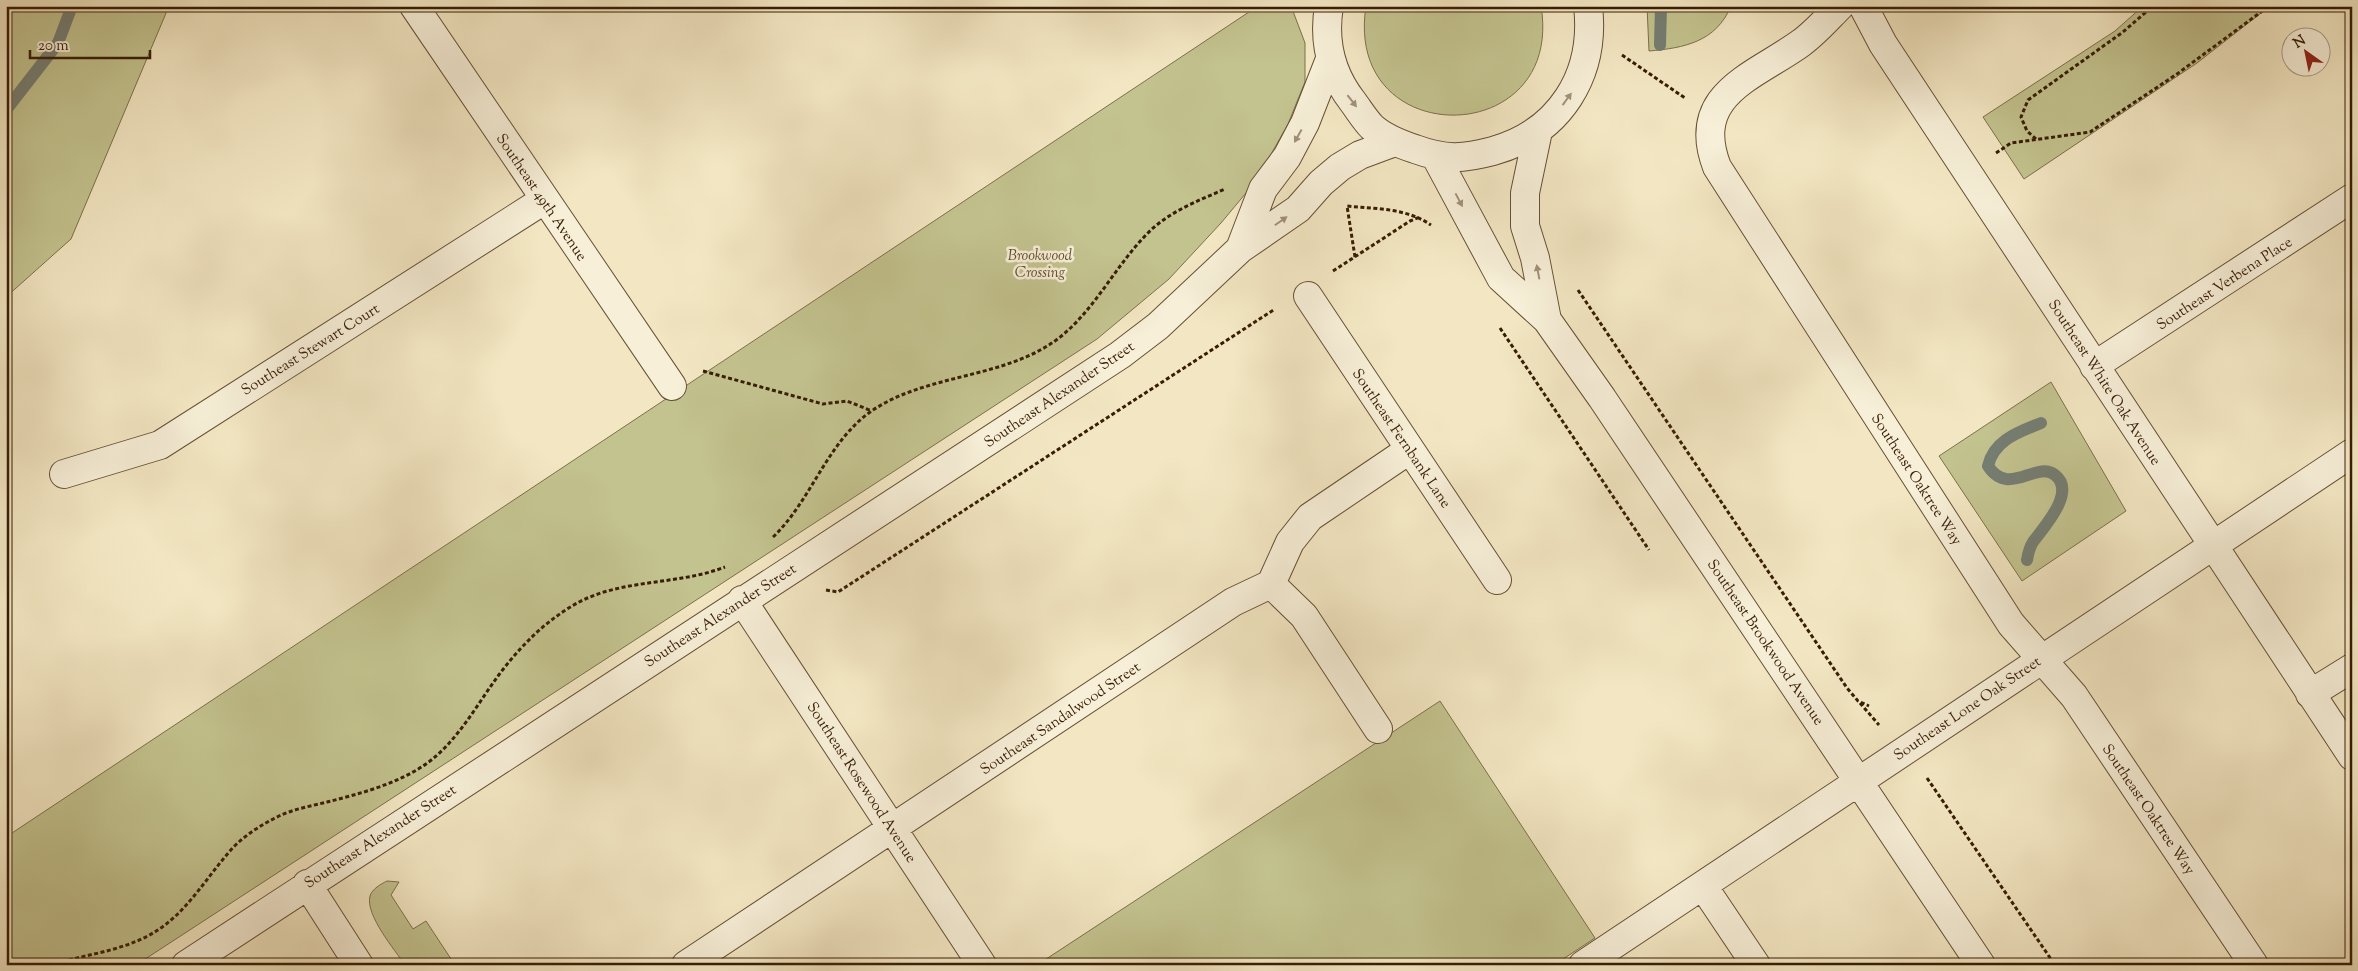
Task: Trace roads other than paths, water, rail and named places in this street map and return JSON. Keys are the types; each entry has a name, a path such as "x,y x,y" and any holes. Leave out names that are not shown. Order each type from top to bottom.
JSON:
{"street":[{"name":"Southeast 49th Avenue","path":"414,6 669,383"},
{"path":"1329,6 1326,24 1330,59 1340,86 1372,127 1395,142 1436,157 1468,158 1516,144 1538,131 1568,100 1579,80 1588,51 1590,25 1588,6"},
{"name":"Southeast Oaktree Way","path":"1840,6 1801,43 1737,84 1720,101 1713,117 1710,144 1717,167 2011,624 2074,696 2254,965"},
{"name":"Southeast White Oak Avenue","path":"1863,6 1883,44 2352,756"},
{"name":"Southeast Alexander Street","path":"1240,248 1263,189 1286,156 1305,123 1330,59"},
{"name":"Southeast Brookwood Avenue","path":"1538,131 1525,193 1525,226 1535,258 1547,320"},
{"name":"Southeast Alexander Street","path":"186,965 307,884 1120,355 1158,326 1240,248 1298,208 1321,183 1340,167 1360,155 1395,142"},
{"name":"Southeast Brookwood Avenue","path":"1436,157 1501,278 1547,320 1860,780 1981,965"},
{"name":"Southeast Verbena Place","path":"2094,366 2352,198"},
{"name":"Southeast Stewart Court","path":"64,474 160,445 544,200"},
{"name":"Southeast Fernbank Lane","path":"1308,296 1497,580"},
{"path":"1378,729 1304,616 1271,584 1290,542 1310,517 1409,450"},
{"name":"Southeast Lone Oak Street","path":"1583,965 2352,453"},
{"name":"Southeast Sandalwood Street","path":"686,965 1233,602 1271,584"},
{"name":"Southeast Rosewood Avenue","path":"742,600 982,965"},
{"path":"2310,694 2352,668"},
{"path":"307,884 359,965"},
{"path":"1703,886 1756,965"}],"waterway":[{"path":"6,110 58,43 72,6"},
{"path":"1660,45 1661,6"},
{"path":"2027,560 2032,544 2056,510 2062,491 2061,482 2055,475 2048,472 2005,479 1996,475 1988,466 1991,457 2008,438 2041,423"}],"park label":[{"name":"Brookwood Crossing","path":"1040,264"}]}
